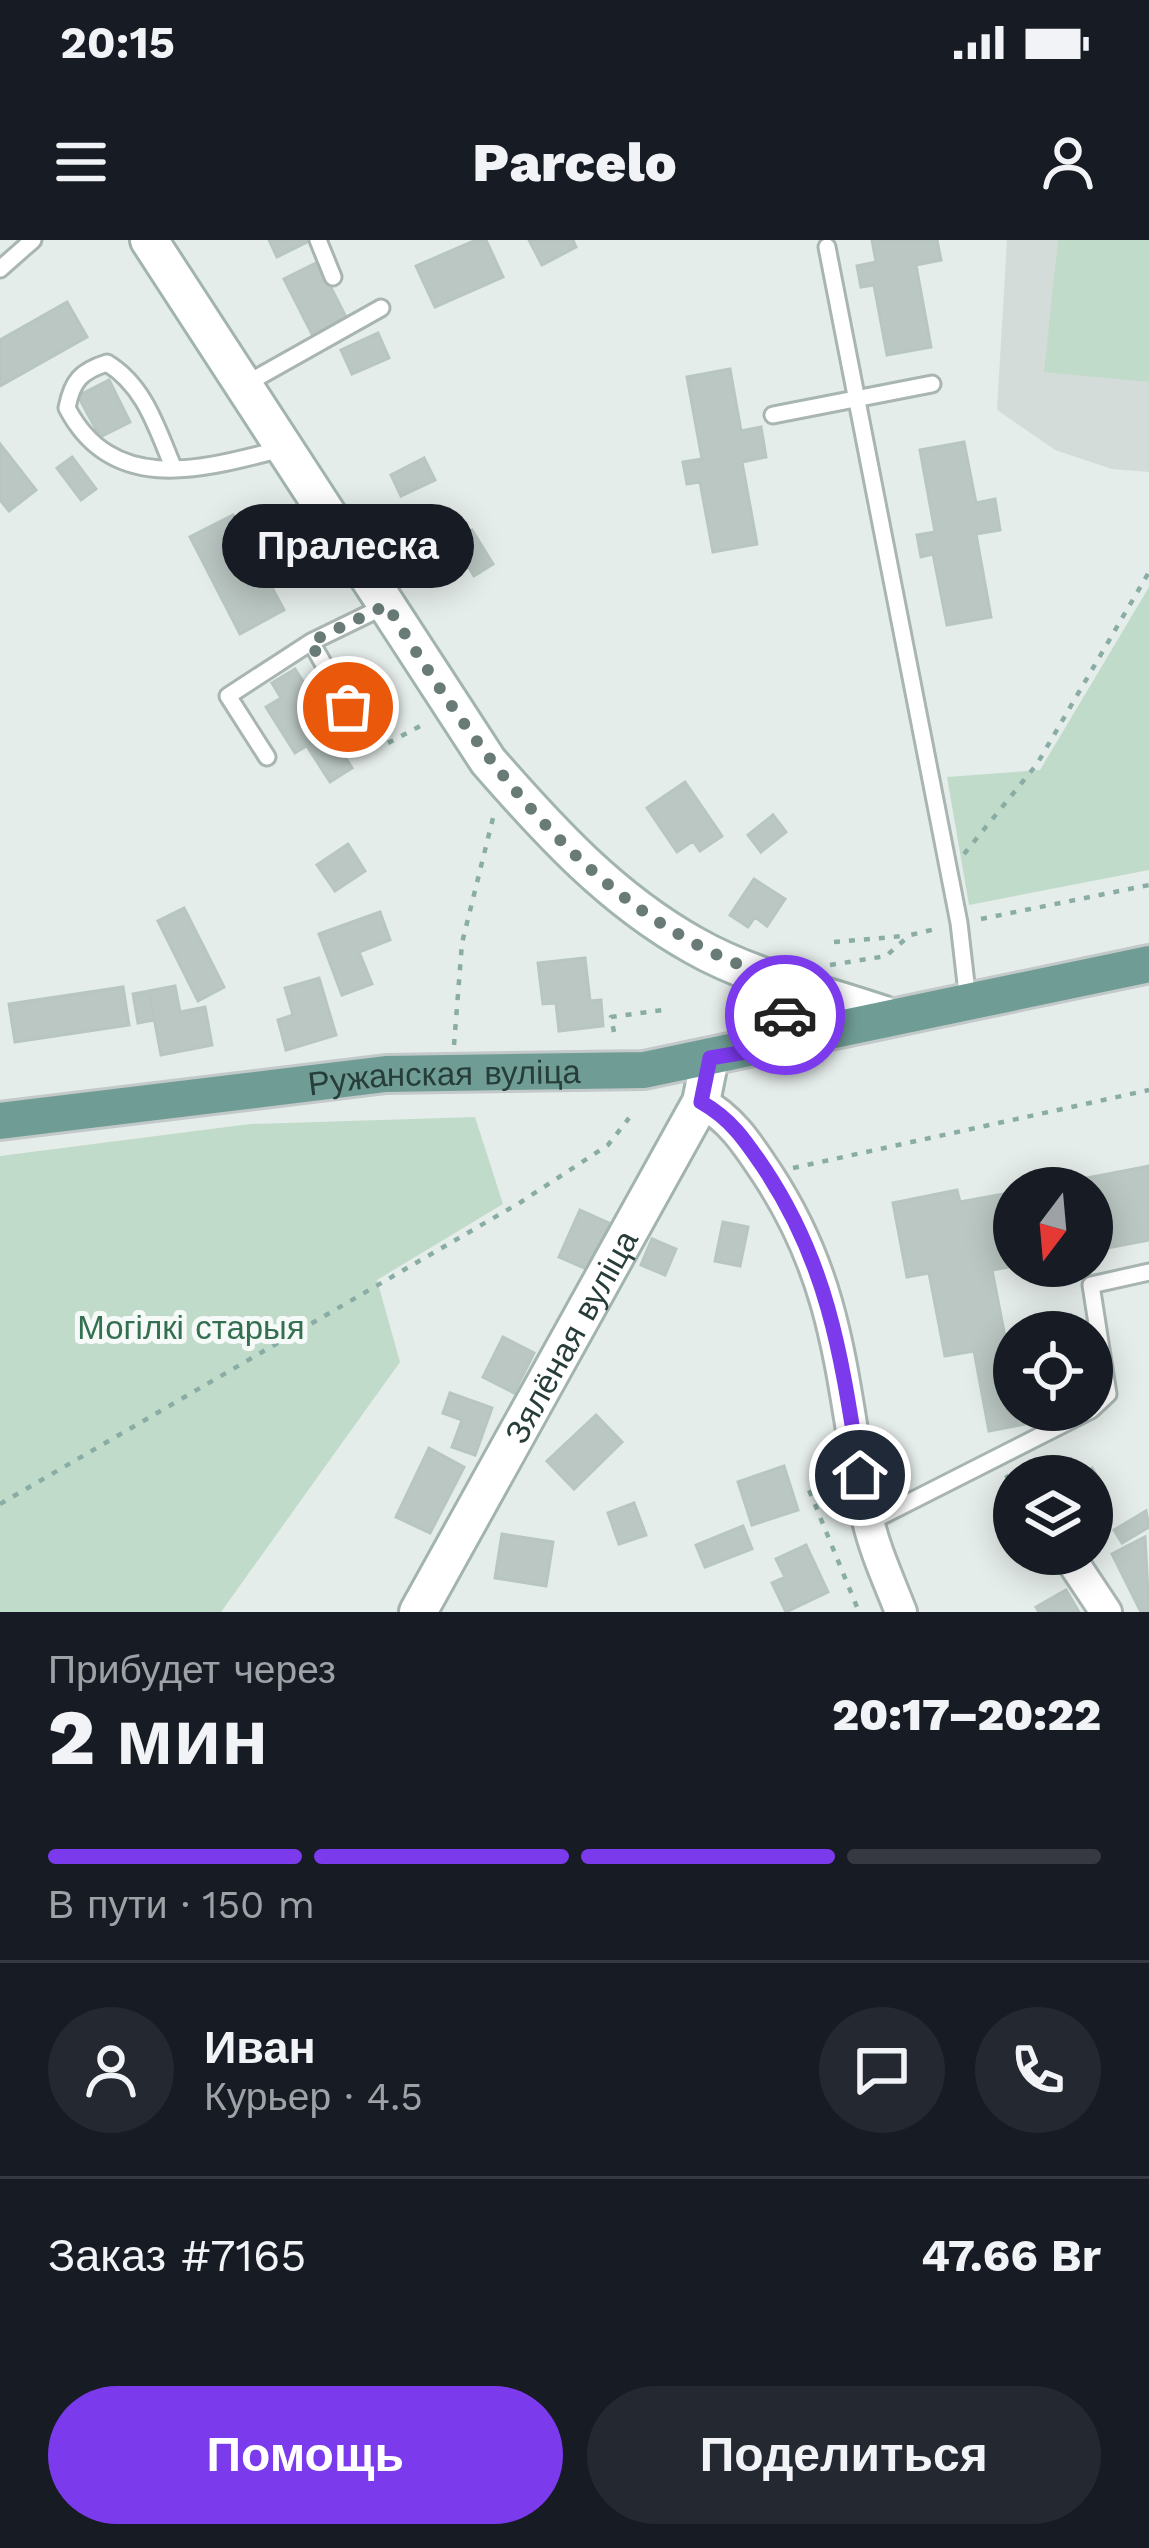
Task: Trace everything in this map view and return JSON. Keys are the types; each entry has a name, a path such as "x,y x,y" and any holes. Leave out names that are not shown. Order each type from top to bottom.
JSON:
{"main road":[{"path":"149,240 488,761 551,834 659,924 698,948 887,1016"},
{"name":"Ружанская вуліца","path":"0,1121 386,1074 621,1072 728,1055 887,1016 1149,964"},
{"path":"728,1055 786,1014 788,989 782,980"},
{"name":"Зялёная вуліца","path":"418,1612 728,1055"}],"street":[{"path":"701,1102 730,1119 798,1222 819,1268 843,1363 868,1523 901,1612"},
{"path":"1081,1575 1106,1612"}],"lane":[{"path":"0,268 33,240"},
{"path":"318,240 333,277"},
{"path":"827,247 949,872 968,1001"},
{"path":"244,386 381,308"},
{"path":"174,469 142,397 123,373 107,363 86,369 71,386 68,408 79,431 117,460 174,469 285,448"},
{"path":"773,415 932,384"},
{"path":"267,757 228,696 310,642 387,605"},
{"path":"310,642 374,744"},
{"path":"1095,1311 1091,1286 1149,1272"},
{"path":"868,1523 1050,1431"}],"path":[{"path":"949,872 1037,764 1149,572"},
{"path":"374,744 436,717"},
{"path":"834,942 910,935 1149,885"},
{"path":"826,965 886,956 910,935"},
{"path":"614,1032 611,1017 670,1009"},
{"path":"787,1169 1149,1090"},
{"path":"0,1504 521,1202 608,1145 629,1118"},
{"path":"859,1612 807,1485 860,1475"}],"shaded area":[{"path":"1007,240 1149,240 1149,472 1112,469 1055,450 997,410"}],"green space":[{"path":"1058,240 1149,240 1149,382 1044,372"},
{"path":"1149,587 1149,870 969,905 947,777 1040,770"},
{"name":"Могілкі старыя","path":"475,1117 503,1204 377,1280 400,1362 221,1612 0,1612 0,1156 250,1124"}],"building":[{"path":"269,240 306,240 307,242 277,257"},
{"path":"486,240 503,277 435,307 416,266"},
{"path":"529,240 573,240 576,247 542,265"},
{"path":"872,240 937,240 941,260 916,265 931,347 887,355 874,285 861,287 857,266 876,262"},
{"path":"318,262 348,321 314,338 284,279"},
{"path":"67,302 87,337 0,386 0,340"},
{"path":"378,333 389,358 352,374 341,350"},
{"path":"730,369 741,431 761,427 766,457 742,462 757,544 713,552 700,482 687,484 683,462 702,459 687,377"},
{"path":"109,380 130,422 100,437 78,396"},
{"path":"964,442 976,503 995,499 1000,530 976,534 991,617 947,625 933,554 921,557 917,535 935,532 920,450"},
{"path":"0,444 36,490 9,511 0,500"},
{"path":"72,457 96,489 81,500 57,468"},
{"path":"424,458 435,480 401,496 391,475"},
{"path":"233,515 284,610 240,634 190,537"},
{"path":"472,530 493,564 474,576 468,566 450,578 435,554"},
{"path":"295,669 334,729 295,753 266,707 281,698 272,683"},
{"path":"329,731 352,768 330,782 307,746"},
{"path":"685,782 722,836 700,851 693,841 677,852 647,808"},
{"path":"773,815 786,832 761,852 748,835"},
{"path":"348,844 365,871 335,891 317,865"},
{"path":"754,879 785,899 767,926 755,917 748,927 730,915"},
{"path":"184,908 224,987 198,1001 158,921"},
{"path":"380,912 390,940 359,952 372,984 342,995 319,934"},
{"path":"585,958 590,1001 601,1000 603,1026 559,1031 556,1003 543,1004 538,963"},
{"path":"319,978 336,1035 286,1050 278,1020 293,1015 285,988"},
{"path":"175,986 180,1012 205,1007 212,1045 161,1055 149,991"},
{"path":"123,987 129,1025 15,1042 9,1004"},
{"path":"149,991 154,1020 138,1023 133,994"},
{"path":"1149,1166 1149,1240 1113,1247 1113,1173"},
{"path":"957,1190 960,1202 993,1196 993,1287 1000,1311 993,1311 993,1430 989,1431 974,1351 945,1356 929,1273 907,1277 893,1203"},
{"path":"580,1210 611,1224 589,1270 559,1257"},
{"path":"723,1222 748,1227 740,1266 715,1261"},
{"path":"652,1239 676,1249 665,1275 641,1265"},
{"path":"503,1337 534,1353 514,1393 483,1377"},
{"path":"450,1393 492,1408 475,1455 452,1447 462,1420 443,1413"},
{"path":"596,1415 622,1442 574,1489 547,1461"},
{"path":"429,1448 464,1467 430,1533 396,1517"},
{"path":"784,1466 798,1510 752,1525 738,1482"},
{"path":"634,1503 646,1535 619,1544 608,1513"},
{"path":"1146,1511 1149,1527 1122,1543 1114,1530"},
{"path":"743,1526 752,1549 705,1567 696,1545"},
{"path":"502,1534 553,1542 546,1586 495,1578"},
{"path":"1145,1537 1149,1612 1141,1612 1113,1553"},
{"path":"806,1545 828,1592 786,1612 772,1583 785,1577 776,1559"},
{"path":"1066,1590 1079,1612 1039,1612 1036,1607"}],"way so far":[{"path":"348,707 310,642 387,605 488,761 551,834 659,924 698,948 782,980 788,989 785,1015"}],"place":[{"name":"Пралеска","path":"348,707"}],"route":[{"path":"785,1015 746,1052 710,1058 701,1102 730,1119 798,1222 819,1268 843,1363 860,1475"}]}
